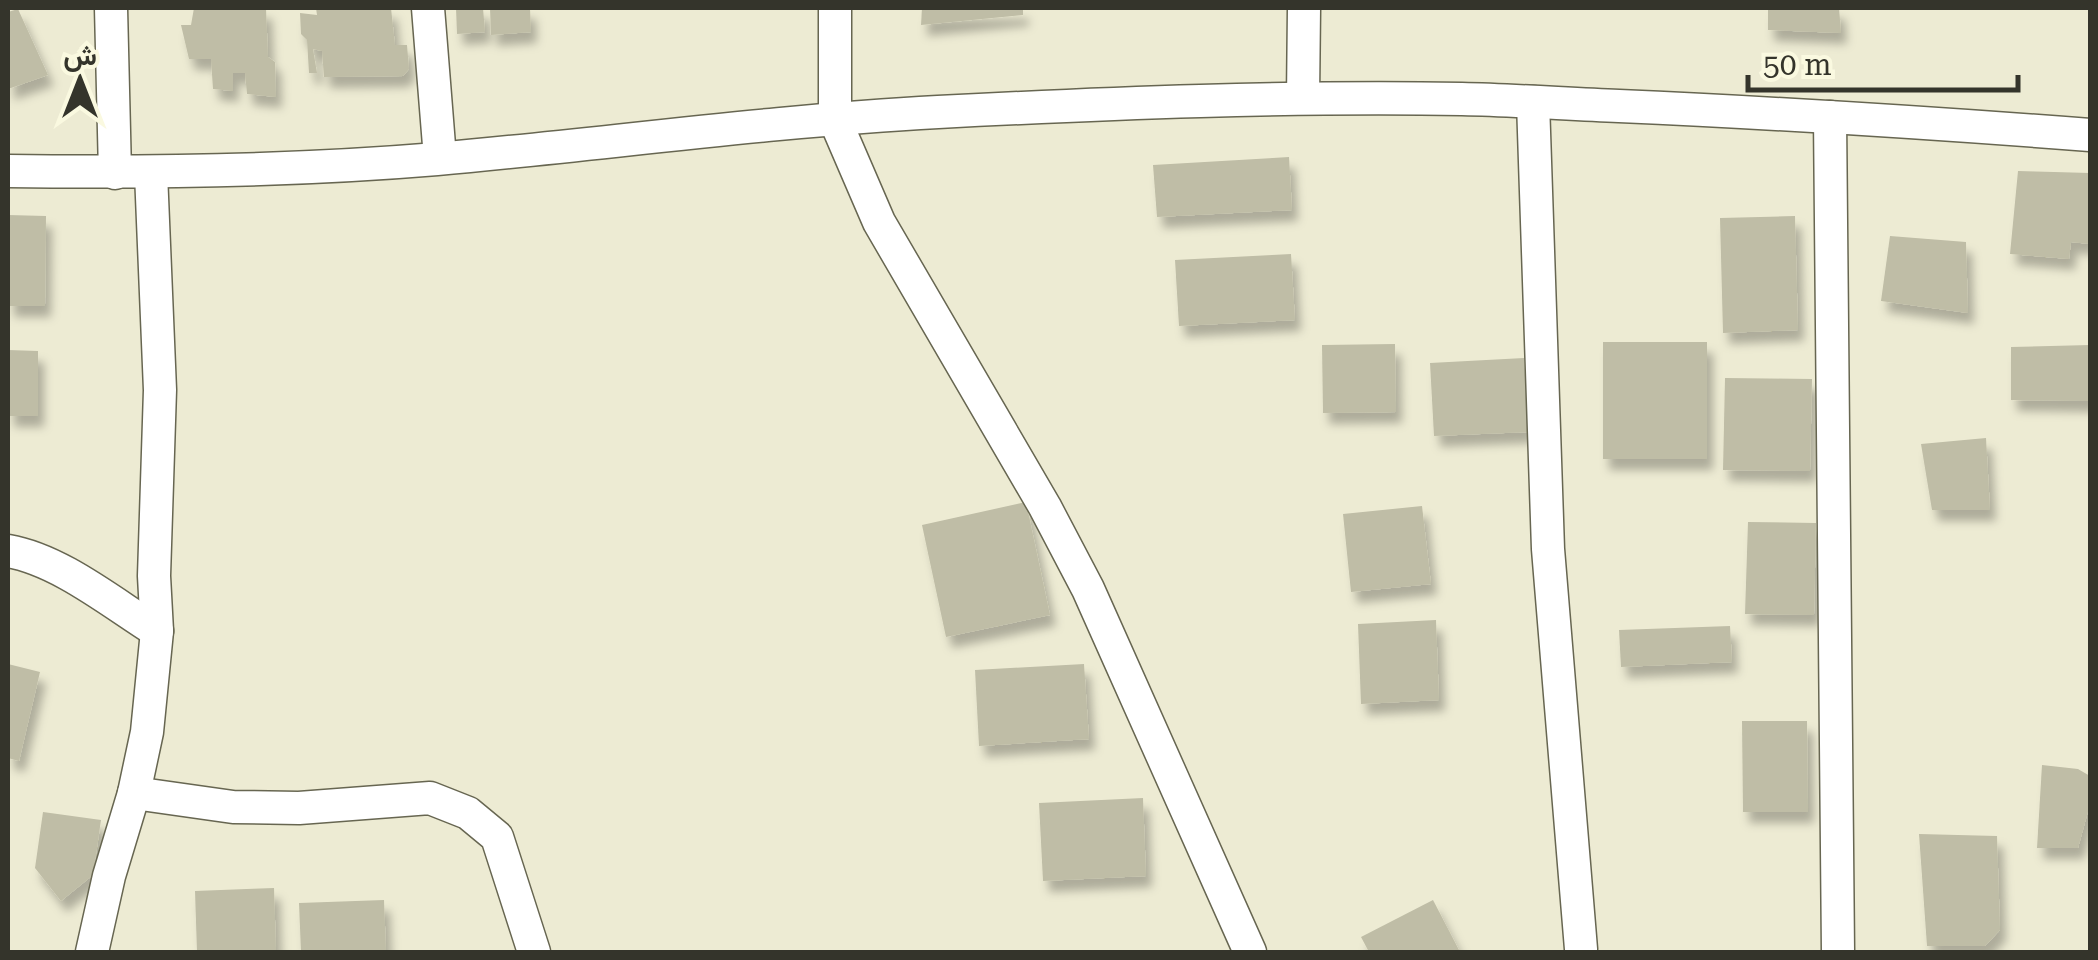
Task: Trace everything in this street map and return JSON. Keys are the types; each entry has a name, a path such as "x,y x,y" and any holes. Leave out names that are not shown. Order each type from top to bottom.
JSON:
{"street":[{"path":"111,8 115,173"},
{"path":"428,8 440,158"},
{"path":"835,8 835,120 878,222 1045,507 1088,589 1250,952"},
{"path":"1303,98 1304,8"},
{"path":"8,171 151,173 346,166 754,125 934,112 1303,98 1533,102 2090,135"},
{"path":"1533,102 1548,549 1581,949"},
{"path":"1830,117 1838,952"},
{"path":"92,952 147,732 157,631 154,576 160,390 151,173"},
{"path":"8,551 57,568 157,631"},
{"path":"134,793 232,806 299,808 430,798 468,813 497,837 534,952"}],"building":[{"path":"194,8 266,8 268,57 275,62 276,97 247,94 245,73 233,73 233,91 213,89 211,59 189,59 181,25 191,25"},
{"path":"316,8 391,8 395,45 407,45 409,69 403,76 324,77 322,51 313,49 317,73 309,73 300,13 317,15"},
{"path":"456,8 483,8 485,32 457,34"},
{"path":"490,8 530,8 531,32 491,35"},
{"path":"922,8 1023,8 1023,15 921,25"},
{"path":"1768,8 1839,8 1841,33 1768,30"},
{"path":"18,9 48,75 8,89 8,12"},
{"path":"1289,157 1292,210 1157,217 1153,165"},
{"path":"2018,171 2090,173 2090,244 2071,242 2069,259 2010,254"},
{"path":"8,215 46,216 45,306 8,306"},
{"path":"1795,216 1798,330 1723,333 1720,218"},
{"path":"1890,236 1966,242 1968,313 1881,301"},
{"path":"1291,254 1295,320 1179,326 1175,260"},
{"path":"1603,342 1707,342 1707,459 1603,459"},
{"path":"1395,344 1396,412 1323,413 1322,345"},
{"path":"2090,345 2090,401 2011,400 2011,347"},
{"path":"8,350 38,351 38,416 8,416"},
{"path":"1524,358 1528,432 1434,436 1430,363"},
{"path":"1725,378 1812,379 1810,471 1723,470"},
{"path":"1986,438 1990,510 1932,510 1921,444"},
{"path":"1026,502 1050,615 946,637 922,525"},
{"path":"1422,506 1431,584 1351,592 1343,514"},
{"path":"1748,522 1816,523 1814,615 1745,614"},
{"path":"1436,620 1439,700 1361,704 1358,624"},
{"path":"1730,626 1732,662 1621,667 1619,630"},
{"path":"8,664 40,672 19,761 8,758"},
{"path":"1084,664 1089,739 979,746 975,670"},
{"path":"1742,721 1807,721 1808,812 1743,812"},
{"path":"2042,765 2078,769 2090,776 2090,804 2078,848 2037,848"},
{"path":"1143,798 1146,876 1043,881 1039,803"},
{"path":"43,812 101,820 93,875 61,901 35,868"},
{"path":"1919,834 1997,836 2000,930 1985,946 1927,946"},
{"path":"274,888 276,952 197,952 195,891"},
{"path":"384,900 386,952 301,952 299,903"},
{"path":"1433,900 1460,952 1369,952 1361,937"}]}
